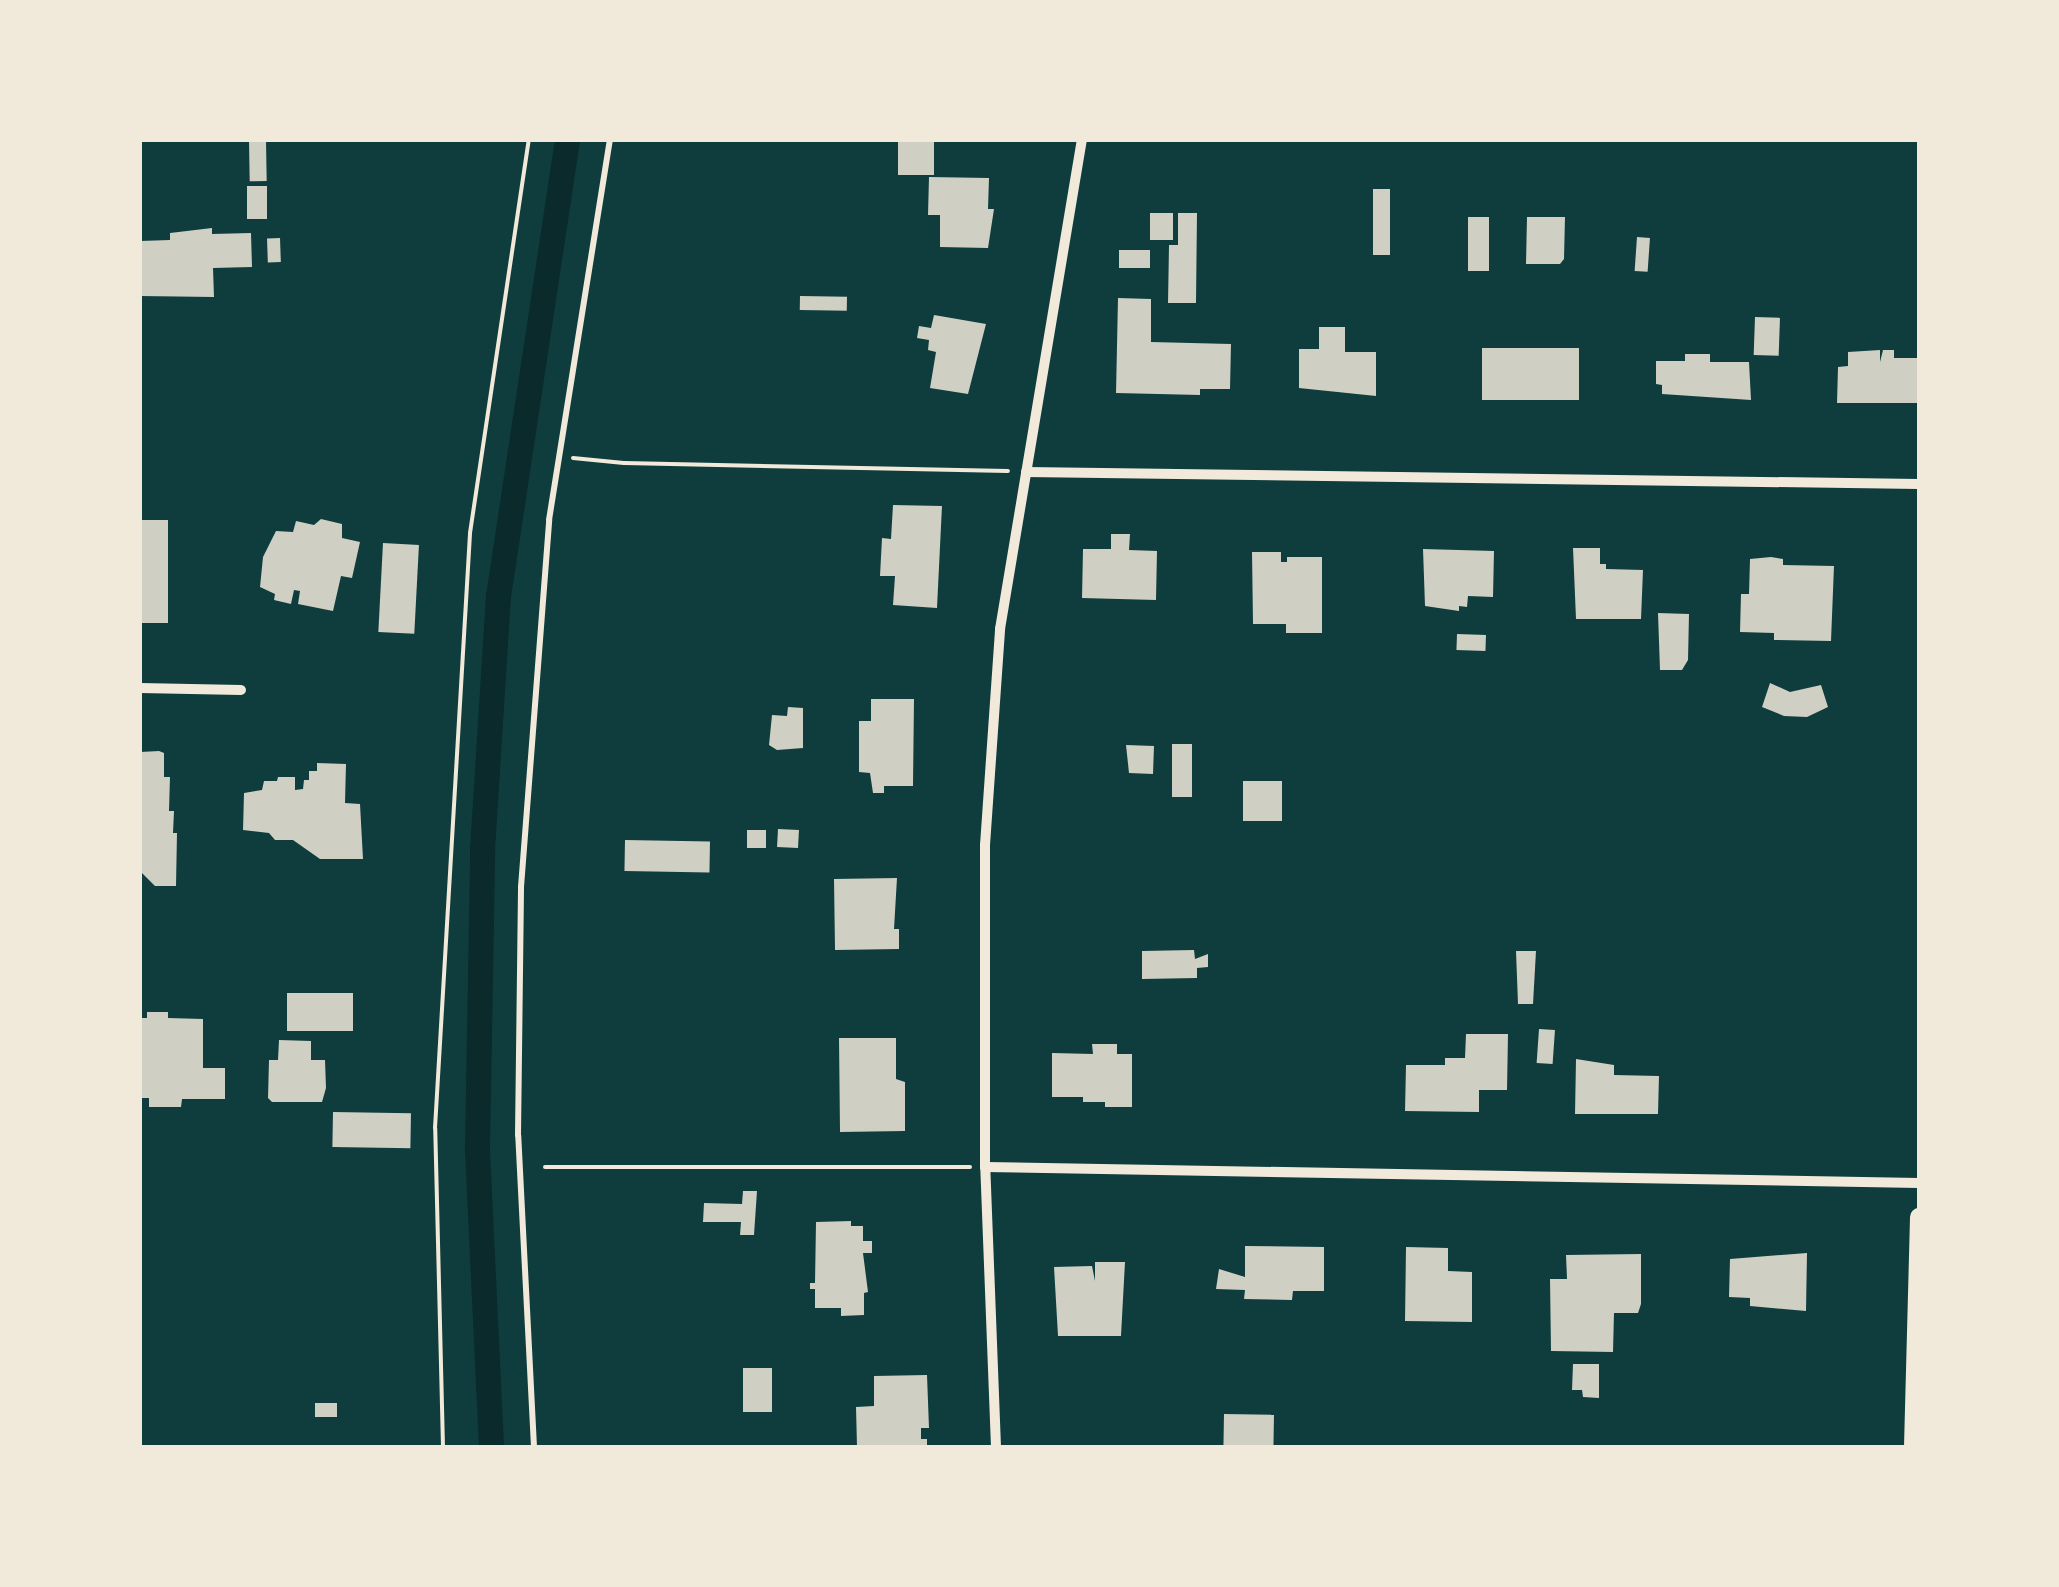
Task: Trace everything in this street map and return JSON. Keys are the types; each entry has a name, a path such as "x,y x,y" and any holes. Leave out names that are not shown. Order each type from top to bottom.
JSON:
{"main road":[{"path":"1913,1447 1919,1217"}],"street":[{"path":"996,1447 984,1167 984,845 1000,629 1082,140"},
{"path":"1026,472 1919,484"},
{"path":"140,688 241,690"},
{"path":"984,1167 1919,1183"}],"lane":[{"path":"534,1447 516,1019 521,886 548,520 610,140"}],"path":[{"path":"443,1447 435,1128 470,533 529,140"},
{"path":"558,456 624,464 921,466 1026,472"},
{"path":"544,1167 984,1167"}],"building":[{"path":"249,141 266,141 267,181 250,181"},
{"path":"898,142 934,142 934,175 898,175"},
{"path":"929,177 989,178 988,209 994,209 988,248 940,247 940,215 928,215"},
{"path":"247,186 267,186 267,219 247,219"},
{"path":"1373,189 1390,189 1390,255 1373,255"},
{"path":"1150,213 1173,213 1173,240 1150,240"},
{"path":"1178,213 1197,213 1196,303 1168,303 1169,245 1178,245"},
{"path":"1468,217 1489,217 1489,271 1468,271"},
{"path":"1527,217 1565,217 1564,259 1560,264 1526,264"},
{"path":"212,228 212,234 251,233 252,267 213,268 214,297 140,296 140,241 170,240 170,233"},
{"path":"1637,237 1650,238 1648,272 1635,271"},
{"path":"267,238 280,238 281,262 268,262"},
{"path":"1119,250 1150,250 1150,268 1119,268"},
{"path":"800,296 847,297 847,311 800,310"},
{"path":"1118,298 1151,299 1151,342 1231,344 1230,389 1200,389 1200,395 1116,393"},
{"path":"934,315 986,324 968,394 930,388 936,352 928,350 929,340 917,338 919,326 931,328"},
{"path":"1755,317 1780,318 1779,356 1754,355"},
{"path":"1319,327 1345,327 1345,352 1376,352 1376,396 1299,388 1299,349 1319,349"},
{"path":"1482,348 1579,348 1579,400 1482,400"},
{"path":"1880,350 1880,362 1883,350 1894,350 1894,358 1918,358 1918,403 1837,403 1838,367 1848,366 1848,352"},
{"path":"1685,354 1710,354 1710,362 1749,362 1751,400 1662,394 1662,385 1656,384 1656,361 1685,361"},
{"path":"893,505 942,506 937,608 893,605 895,576 880,576 882,538 891,539"},
{"path":"321,519 342,524 342,538 360,542 352,578 341,576 333,611 298,604 300,591 294,590 291,604 274,600 275,594 260,587 263,557 276,531 293,532 296,521 314,525"},
{"path":"140,520 168,520 168,623 140,623"},
{"path":"1111,534 1130,534 1129,550 1157,551 1156,600 1082,598 1083,549 1111,549"},
{"path":"383,543 419,545 414,634 378,632"},
{"path":"1573,548 1600,548 1600,564 1606,564 1606,569 1643,570 1641,619 1576,619"},
{"path":"1423,549 1494,551 1493,597 1468,596 1467,607 1459,606 1459,611 1425,606"},
{"path":"1252,552 1281,552 1281,562 1287,562 1287,557 1322,557 1322,633 1286,633 1286,624 1253,624"},
{"path":"1750,559 1783,559 1783,565 1834,566 1831,641 1774,640 1774,633 1740,632 1741,594 1749,594"},
{"path":"1658,613 1689,614 1688,660 1682,670 1660,670"},
{"path":"1457,634 1486,635 1485,651 1456,650"},
{"path":"1770,683 1790,692 1821,685 1828,707 1807,717 1784,716 1762,707"},
{"path":"871,699 914,699 913,786 884,786 884,793 873,793 870,773 859,772 859,721 871,721"},
{"path":"788,707 803,708 803,748 777,750 769,745 772,715 787,716"},
{"path":"1172,744 1192,744 1192,797 1172,797"},
{"path":"1126,745 1154,746 1153,774 1129,773"},
{"path":"140,752 164,753 164,777 170,777 169,811 174,811 173,833 177,833 176,886 155,886 140,871"},
{"path":"317,763 346,764 345,803 360,804 363,859 320,859 293,840 275,840 269,833 243,830 244,793 262,790 264,781 277,781 278,777 295,777 295,790 303,789 309,771 317,771"},
{"path":"1243,781 1282,781 1282,821 1243,821"},
{"path":"778,829 799,830 798,848 777,847"},
{"path":"747,830 766,830 766,848 747,848"},
{"path":"625,840 710,841 709,872 624,871"},
{"path":"897,878 894,929 899,929 899,949 835,950 834,879"},
{"path":"1194,950 1195,959 1208,954 1208,967 1197,968 1197,978 1142,979 1142,951"},
{"path":"1516,951 1536,951 1533,1004 1518,1004"},
{"path":"287,993 353,993 353,1031 287,1031"},
{"path":"147,1012 168,1012 168,1018 203,1019 203,1068 225,1068 225,1099 182,1099 181,1107 149,1107 149,1098 140,1098 140,1018 147,1018"},
{"path":"1539,1029 1555,1030 1553,1064 1537,1063"},
{"path":"1466,1034 1508,1034 1507,1090 1479,1090 1479,1112 1405,1111 1406,1065 1445,1065 1445,1058 1465,1058"},
{"path":"839,1038 896,1038 896,1079 905,1082 905,1131 840,1132"},
{"path":"279,1040 311,1041 311,1060 325,1060 322,1102 272,1102 268,1098 269,1060 278,1060"},
{"path":"1092,1044 1117,1044 1117,1054 1132,1054 1132,1107 1105,1107 1105,1102 1083,1102 1083,1097 1052,1097 1052,1053 1093,1054"},
{"path":"1576,1059 1614,1065 1614,1075 1659,1076 1658,1114 1575,1114"},
{"path":"333,1112 411,1113 410,1148 332,1147"},
{"path":"743,1191 757,1191 754,1235 740,1235 741,1222 703,1222 704,1203 742,1204"},
{"path":"851,1221 851,1226 863,1226 863,1241 872,1241 872,1253 863,1253 868,1292 864,1293 864,1315 841,1316 841,1308 815,1308 815,1289 810,1289 810,1283 815,1283 816,1222"},
{"path":"1245,1246 1324,1247 1324,1291 1293,1291 1292,1300 1244,1299 1245,1290 1216,1289 1219,1269 1245,1277"},
{"path":"1406,1247 1448,1248 1448,1271 1472,1272 1472,1322 1405,1321"},
{"path":"1807,1253 1806,1311 1750,1306 1750,1298 1729,1297 1730,1259"},
{"path":"1641,1254 1641,1304 1638,1313 1614,1313 1613,1352 1551,1351 1550,1279 1567,1279 1566,1255"},
{"path":"1095,1262 1125,1262 1121,1336 1058,1336 1054,1267 1092,1266 1095,1281"},
{"path":"1573,1364 1599,1364 1599,1398 1583,1397 1582,1390 1572,1390"},
{"path":"743,1368 772,1368 772,1412 743,1412"},
{"path":"927,1375 929,1428 921,1428 921,1439 927,1439 927,1447 857,1447 856,1407 874,1406 874,1376"},
{"path":"315,1403 337,1403 337,1417 315,1417"},
{"path":"1224,1414 1274,1415 1273,1447 1223,1447"}],"waterway":[{"path":"491,1447 477,1148 482,849 498,596 567,140"}]}
